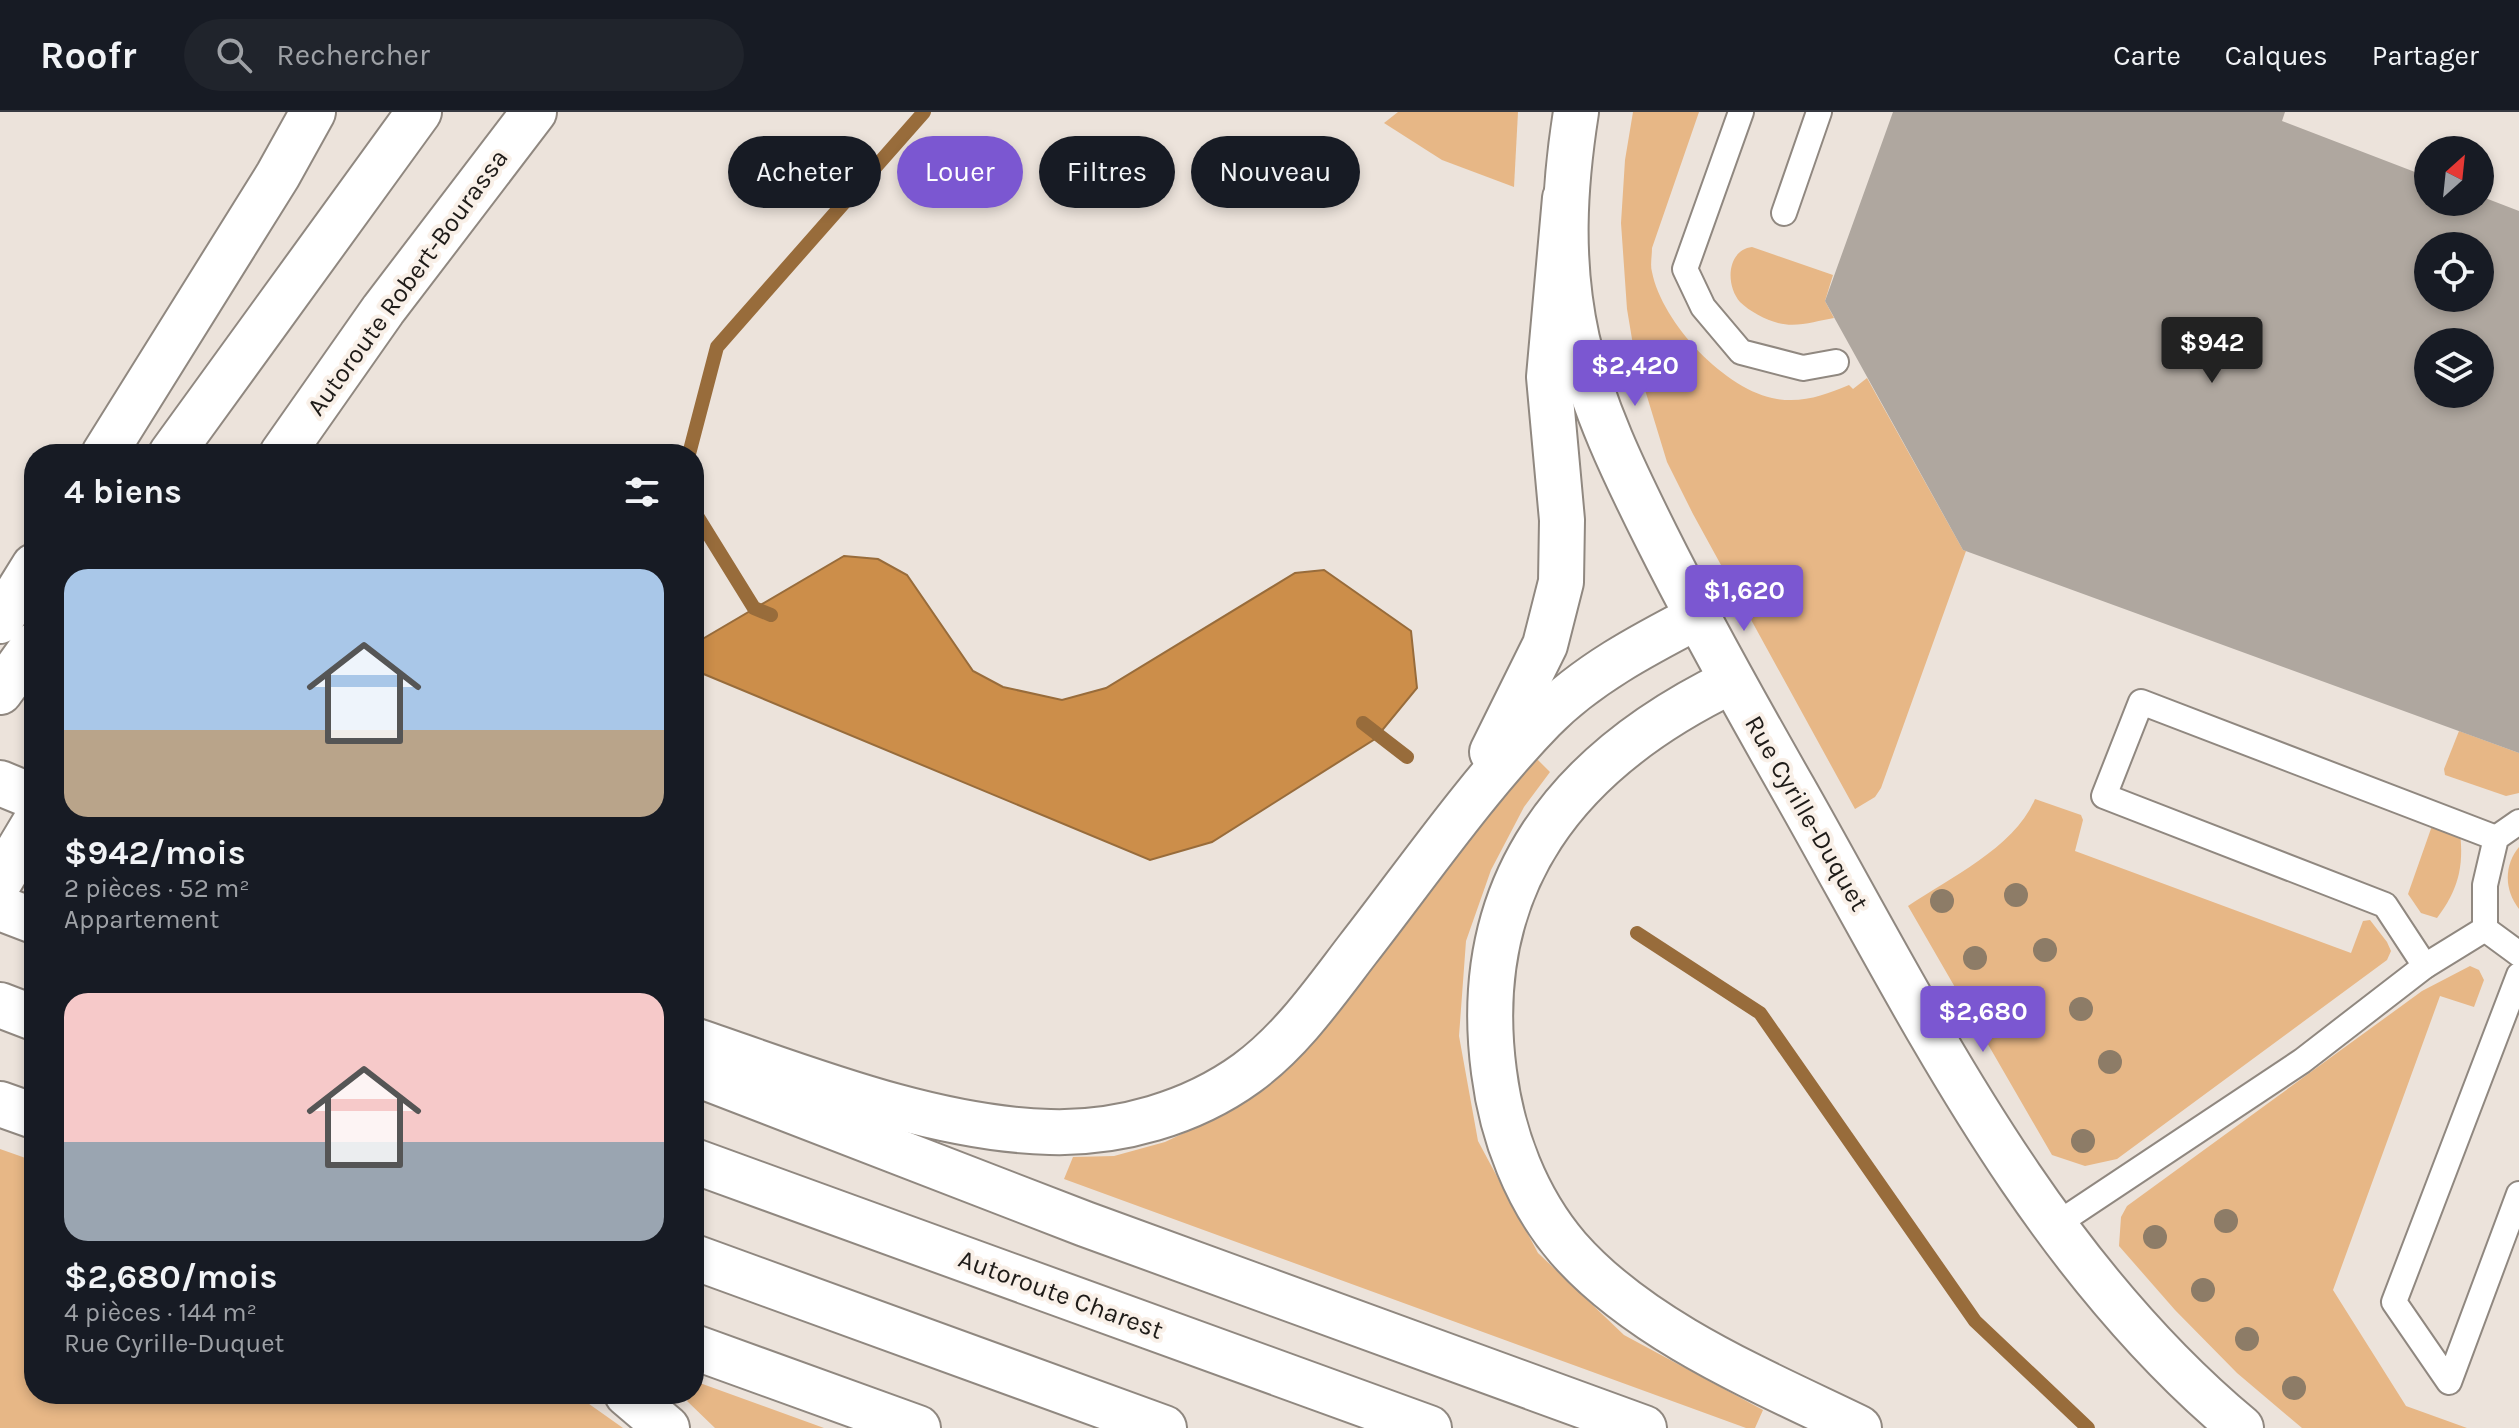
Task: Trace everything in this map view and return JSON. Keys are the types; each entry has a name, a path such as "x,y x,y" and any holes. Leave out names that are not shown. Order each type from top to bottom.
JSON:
{"main road":[{"path":"110,444 278,175 313,112"},
{"path":"178,444 419,112"},
{"name":"Autoroute Robert-Bourassa","path":"289,444 383,310 534,112"},
{"name":"Rue Cyrille-Duquet","path":"1576,112 1565,198 1565,253 1569,295 1591,388 1628,480 1697,617 1993,1139 2054,1226 2135,1326 2183,1377 2241,1428"},
{"path":"1454,826 1545,645 1561,582 1562,520 1549,377 1565,198"},
{"path":"0,621 24,582"},
{"path":"704,1043 825,1084 952,1119 1051,1132 1096,1130 1141,1122 1185,1108 1249,1072 1279,1045 1546,716 1628,654 1697,617"},
{"path":"0,692 24,659"},
{"path":"1732,681 1647,728 1594,771 1544,831 1521,870 1508,906 1491,981 1489,1019 1498,1101 1510,1144 1544,1216 1567,1247 1621,1299 1682,1338 1859,1428"},
{"path":"0,783 24,793"},
{"path":"0,852 24,818"},
{"path":"0,881 24,841"},
{"path":"0,908 24,917"},
{"path":"0,1005 24,1014"},
{"path":"704,1077 1085,1224 1644,1428"},
{"name":"Autoroute Charest","path":"704,1165 1429,1428"},
{"path":"704,1261 1164,1428"},
{"path":"704,1351 918,1428"},
{"path":"639,1404 667,1428"}],"lane":[{"path":"1741,112 1685,269 1703,307 1741,352 1803,368 1836,362"},
{"path":"1784,213 1819,112"},
{"path":"2425,966 2385,905 2104,796 2141,702 2496,838"},
{"path":"2485,929 2485,885 2496,838 2519,822"},
{"path":"2054,1226 2302,1061 2425,966 2485,929"},
{"path":"2485,929 2519,954"},
{"path":"2519,975 2394,1302 2449,1382 2519,1194"}],"shaded area":[{"path":"1398,112 1518,112 1514,187 1442,160 1384,123"},
{"path":"1633,112 1699,112 1652,248 1651,269 1658,292 1682,332 1699,352 1737,383 1777,399 1805,399 1849,385 1853,389 1867,378 1966,551 1881,788 1875,797 1855,809 1667,462 1635,357 1627,309 1621,223 1625,160"},
{"path":"1752,247 1833,275 1825,301 1834,318 1792,325 1773,322 1740,302 1732,287 1731,269 1737,254"},
{"path":"844,556 878,559 907,575 973,671 1003,687 1062,700 1106,688 1295,573 1324,570 1411,631 1417,688 1375,739 1212,842 1150,860 704,674 704,638"},
{"path":"2459,731 2519,753 2519,793 2506,796 2445,775 2444,769"},
{"path":"1535,757 1550,772 1524,807 1491,870 1466,941 1459,1036 1478,1141 1538,1253 1624,1335 1763,1410 1755,1428 1746,1428 1064,1179 1073,1157 1114,1156 1165,1142 1232,1110 1293,1059"},
{"path":"2035,799 2081,815 2083,820 2075,851 2351,953 2363,921 2370,920 2391,951 2387,960 2117,1159 2085,1166 2052,1155 1908,906 1997,847 2026,816"},
{"path":"2433,823 2460,833 2461,845 2458,878 2437,918 2421,913 2408,894"},
{"path":"2519,847 2519,909 2508,886 2508,870"},
{"path":"2470,966 2479,970 2484,980 2474,1007 2440,996 2333,1290 2406,1406 2467,1428 2302,1428 2237,1373 2175,1310 2119,1246 2121,1217 2127,1206 2422,991"},
{"path":"0,1149 24,1157 24,1404 589,1404 623,1428 0,1428"},
{"path":"704,1385 824,1428 715,1428 690,1404 704,1404"}],"building":[{"path":"1893,112 2285,112 2282,121 2414,172 2414,216 2494,216 2494,201 2519,211 2519,753 1963,550 1825,301"}],"waterway":[{"path":"692,444 717,347 924,112"},
{"path":"704,527 754,608 771,615"},
{"path":"1363,723 1407,757"},
{"path":"1637,933 1760,1013 1975,1321 2088,1428"}]}
